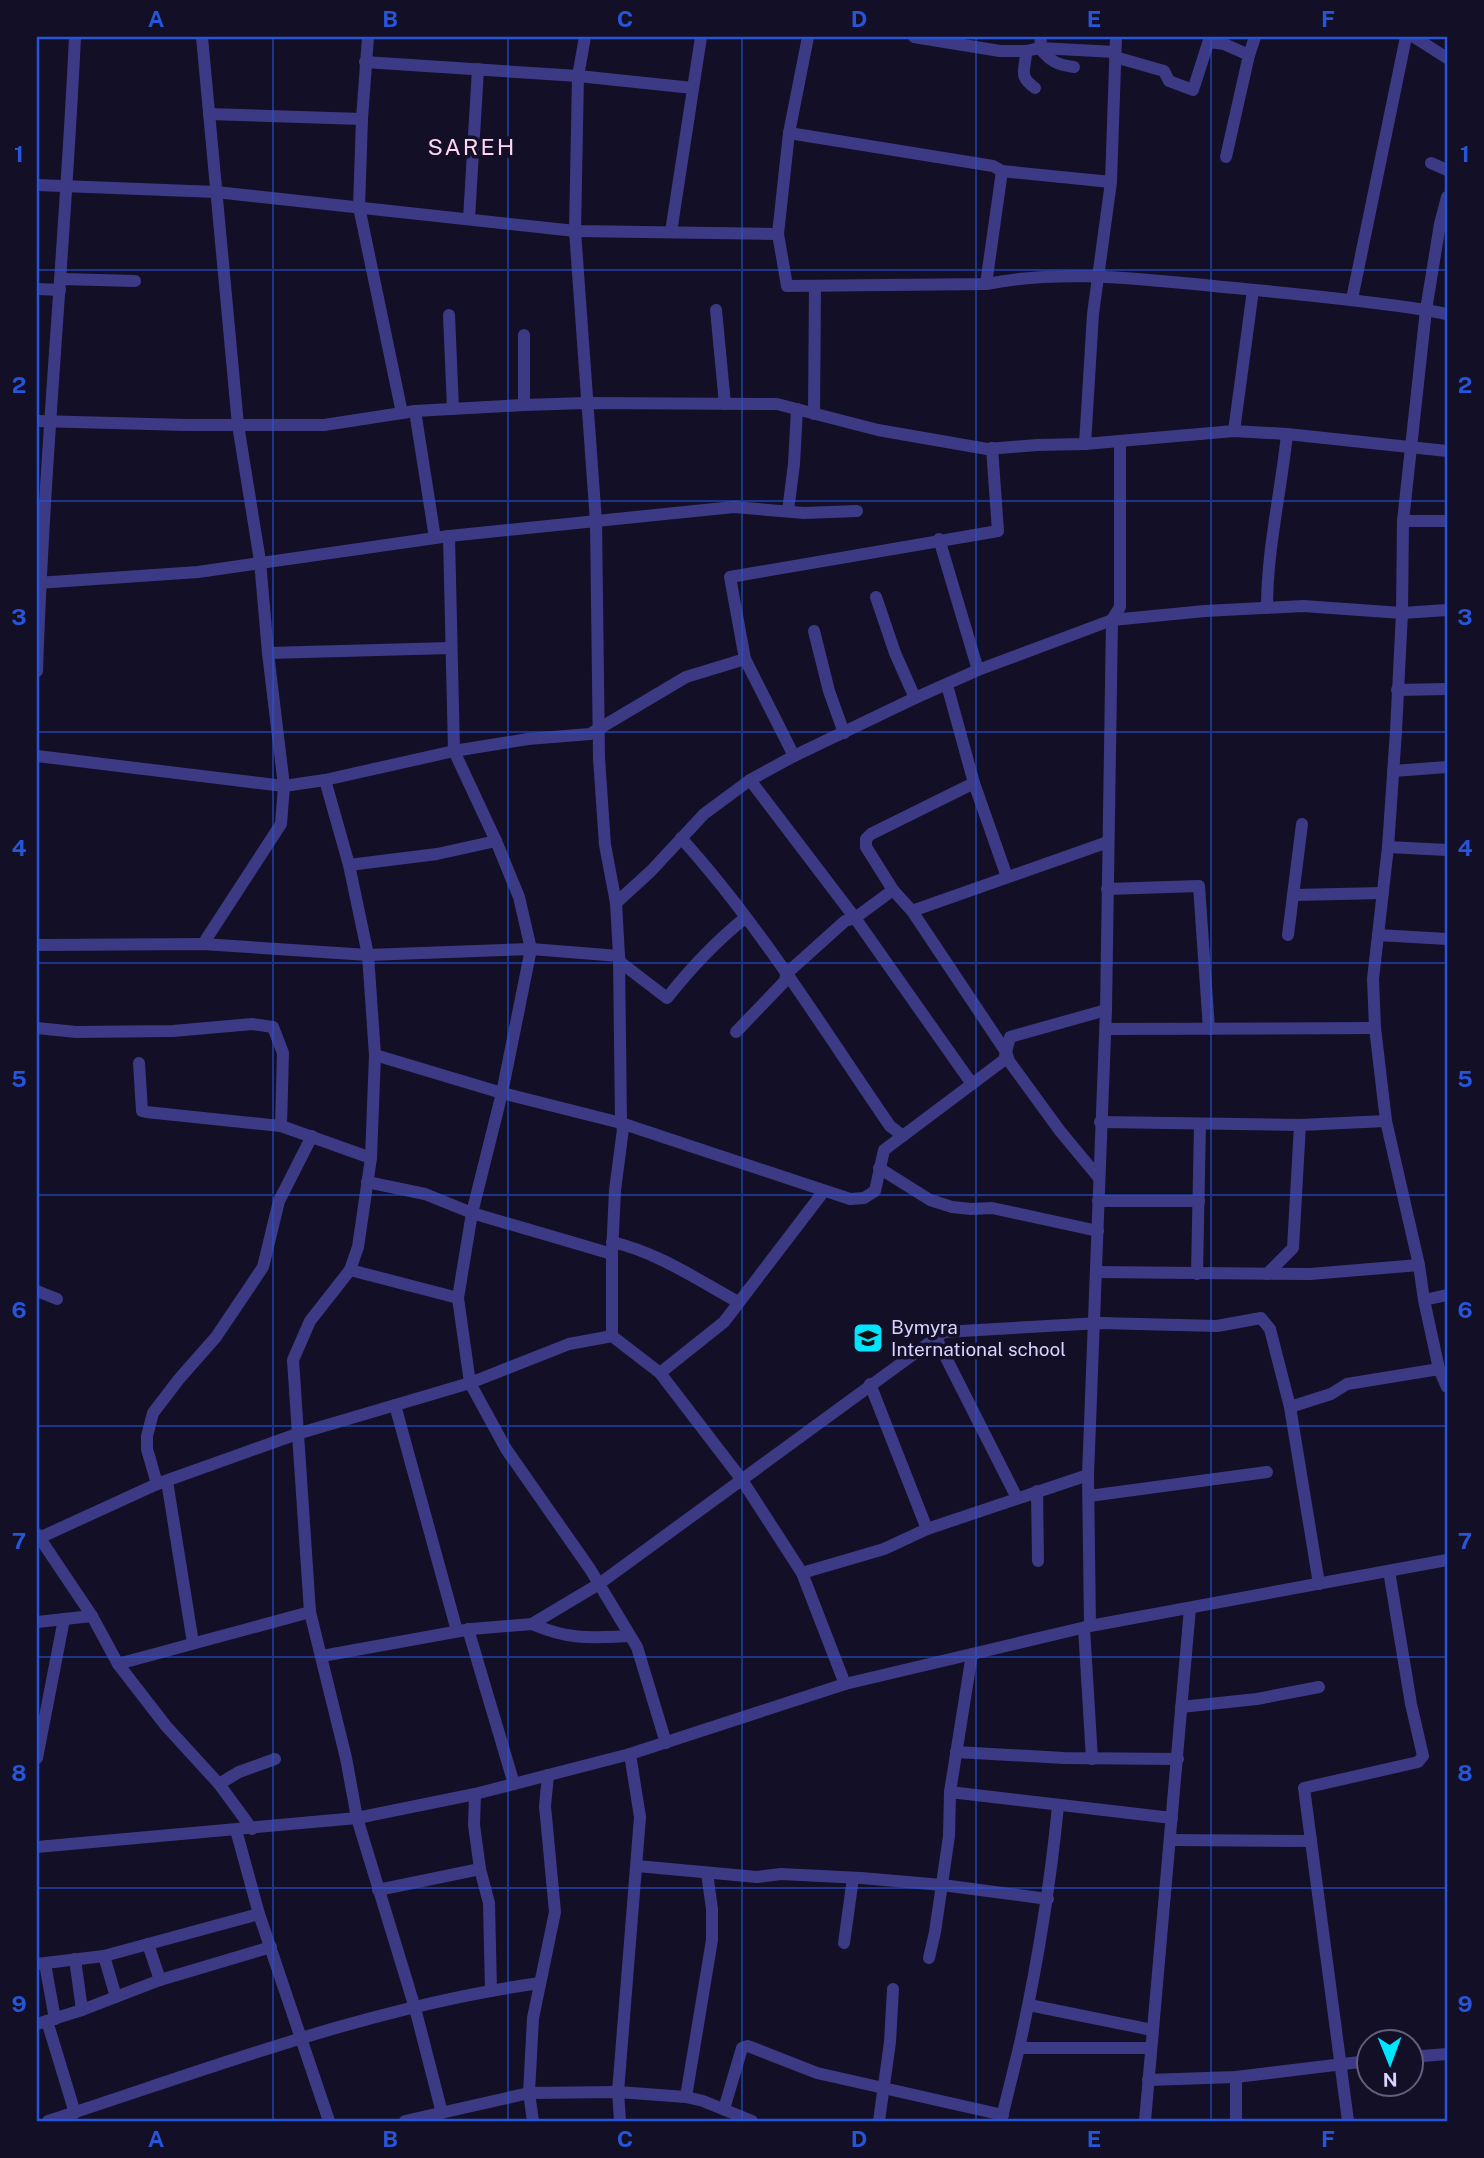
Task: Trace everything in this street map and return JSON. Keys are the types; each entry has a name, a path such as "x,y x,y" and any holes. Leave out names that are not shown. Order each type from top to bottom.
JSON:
{"street":[{"path":"37,671 41,497 51,422 68,188 75,37"},
{"path":"202,37 238,425 260,561 284,786 281,824 203,944"},
{"path":"368,37 359,207 402,413"},
{"path":"585,37 578,76 575,230 596,522 599,758 605,845 615,903 619,956 623,1129 615,1189 612,1336"},
{"path":"671,232 701,37"},
{"path":"808,37 789,133 778,234 787,286 986,284 1012,279 1098,275 1353,299 1447,314"},
{"path":"921,37 1000,51 1026,51 1040,42 1115,54 1164,71 1169,81 1193,90 1210,39 1249,55"},
{"path":"1085,444 1090,346 1111,182 1116,37"},
{"path":"1226,157 1255,37"},
{"path":"1353,299 1406,37"},
{"path":"1413,37 1447,58"},
{"path":"1040,42 1052,62 1074,67"},
{"path":"1026,51 1023,74 1026,81 1035,88"},
{"path":"365,62 578,76 693,88"},
{"path":"469,219 478,69"},
{"path":"209,114 362,118"},
{"path":"789,133 993,166 1002,171 1111,182"},
{"path":"1431,163 1447,170"},
{"path":"986,284 1002,171"},
{"path":"37,185 216,192 575,230 778,234"},
{"path":"1447,197 1426,310 1403,521 1402,614 1393,771 1388,846 1373,979 1375,1028 1386,1121 1419,1265 1439,1369 1447,1387"},
{"path":"37,289 61,284 135,281"},
{"path":"814,414 815,286"},
{"path":"1234,431 1253,290"},
{"path":"716,310 725,404"},
{"path":"449,315 453,409"},
{"path":"524,335 524,405"},
{"path":"37,421 324,425 415,411 586,402 777,404 878,430 992,448 1085,444 1234,431 1447,450"},
{"path":"788,511 797,409"},
{"path":"415,411 436,538"},
{"path":"1267,608 1269,547 1281,487 1287,434"},
{"path":"1092,1759 1087,1627 1088,1475 1100,1122 1106,1028 1112,620 1120,607 1120,441"},
{"path":"794,756 745,659 730,577 998,531 992,448"},
{"path":"38,583 198,572 449,536 734,507 857,512"},
{"path":"1403,521 1447,521"},
{"path":"449,536 454,751 519,897 531,949 502,1093 472,1213 458,1298 470,1383 506,1449 598,1584 637,1647 666,1743"},
{"path":"939,539 978,670"},
{"path":"876,597 895,653 915,698"},
{"path":"615,903 651,871 704,814 750,780 794,756 978,670 1112,620 1205,611 1303,606 1402,614 1447,610"},
{"path":"814,631 829,691 844,733"},
{"path":"268,653 451,648"},
{"path":"37,756 284,786 325,780 454,751 527,739 590,733 686,677 745,659"},
{"path":"947,685 974,783 1007,877"},
{"path":"1397,690 1447,689"},
{"path":"1393,771 1447,767"},
{"path":"325,780 349,864 368,956 375,1055 370,1158 358,1247 350,1270 310,1321 293,1360 310,1612 346,1758 357,1818 415,2008 442,2113"},
{"path":"750,780 855,918 972,1084"},
{"path":"974,783 866,839 866,847 893,890 912,911 1006,1052 1009,1061 1060,1131 1099,1178"},
{"path":"1288,935 1302,824"},
{"path":"681,838 711,871 786,974 890,1126 903,1136"},
{"path":"349,864 437,854 496,841"},
{"path":"912,911 1108,842"},
{"path":"1388,846 1447,850"},
{"path":"1107,889 1199,886 1209,1030"},
{"path":"736,1032 785,981 786,974 845,921 855,918 893,890"},
{"path":"1293,895 1383,893"},
{"path":"619,956 620,962 667,998 721,938 745,918"},
{"path":"1377,935 1447,939"},
{"path":"37,945 203,944 368,956 531,949 619,956"},
{"path":"375,1055 502,1093 621,1124 850,1199 864,1198 875,1191 884,1150 1004,1060 1010,1037 1106,1010"},
{"path":"37,1028 76,1032 173,1031 252,1024 273,1027 283,1053 281,1126"},
{"path":"1106,1028 1375,1028"},
{"path":"139,1063 142,1111 281,1126 370,1158"},
{"path":"1100,1122 1300,1125 1386,1121"},
{"path":"1197,1274 1200,1124"},
{"path":"1267,1275 1293,1248 1300,1125"},
{"path":"193,1643 162,1482 147,1449 147,1436 153,1413 216,1337 263,1267 279,1201 312,1136"},
{"path":"879,1168 930,1200 971,1209 992,1208 1098,1231"},
{"path":"367,1182 425,1194 472,1213 612,1248 624,1245 670,1265 738,1302"},
{"path":"660,1373 724,1322 824,1191"},
{"path":"1098,1201 1199,1201"},
{"path":"1096,1272 1267,1275 1419,1265"},
{"path":"350,1270 458,1298"},
{"path":"37,1291 57,1299"},
{"path":"1424,1300 1447,1295"},
{"path":"322,1656 463,1630 532,1623 598,1584 944,1332 1095,1324 1217,1326 1261,1318 1270,1329 1290,1407 1319,1584"},
{"path":"252,1829 219,1784 166,1726 118,1664 92,1616 38,1536 162,1482 297,1434 470,1383 569,1344 612,1336 660,1373 742,1480 802,1573 845,1684"},
{"path":"936,1338 1017,1498"},
{"path":"1290,1407 1331,1394 1347,1384 1439,1369"},
{"path":"870,1384 927,1529"},
{"path":"395,1405 463,1630 514,1784"},
{"path":"1089,1496 1267,1472"},
{"path":"802,1573 884,1549 927,1529 1088,1475"},
{"path":"1037,1491 1038,1561"},
{"path":"37,1847 357,1818 475,1794 630,1754 845,1684 1087,1627 1447,1560"},
{"path":"1348,2121 1304,1788 1408,1765 1418,1762 1423,1756 1411,1704 1389,1571"},
{"path":"1145,2121 1190,1608"},
{"path":"118,1664 310,1612"},
{"path":"37,1622 92,1616"},
{"path":"37,1758 64,1619"},
{"path":"532,1623 555,1633 585,1639 629,1636"},
{"path":"929,1958 949,1836 950,1792 972,1654"},
{"path":"1181,1707 1256,1699 1319,1687"},
{"path":"956,1752 1092,1759 1178,1759"},
{"path":"620,2121 618,2092 640,1817 630,1754"},
{"path":"219,1784 239,1772 275,1759"},
{"path":"533,2121 529,2093 533,2018 555,1912 545,1805 548,1775"},
{"path":"950,1792 1172,1818"},
{"path":"475,1794 474,1825 480,1869 489,1903 491,1991"},
{"path":"724,2109 744,2046 817,2073 1002,2118 1029,2005 1048,1899 1058,1806"},
{"path":"236,1830 259,1914 329,2121"},
{"path":"1171,1840 1311,1841"},
{"path":"637,1866 707,1873 853,1878 942,1885 1048,1899"},
{"path":"378,1890 480,1869"},
{"path":"686,2097 712,1940 712,1909 707,1873"},
{"path":"844,1942 853,1878"},
{"path":"75,2113 46,2021 41,1964 104,1956 259,1914"},
{"path":"148,1944 159,1980"},
{"path":"46,2021 159,1980 271,1947"},
{"path":"104,1956 116,1997"},
{"path":"75,1959 82,2010"},
{"path":"48,2121 302,2039 415,2008 540,1983"},
{"path":"879,2121 885,2090 893,1989"},
{"path":"1029,2005 1152,2030"},
{"path":"1019,2048 1151,2048"},
{"path":"1424,2056 1447,2054"},
{"path":"1148,2080 1236,2077 1354,2062"},
{"path":"1236,2077 1236,2121"},
{"path":"405,2121 529,2093 618,2092 686,2097 752,2121"}],"place":[{"name":"Bymyra International school","path":"868,1338"}],"district":[{"name":"SAREH","path":"472,147"}]}
